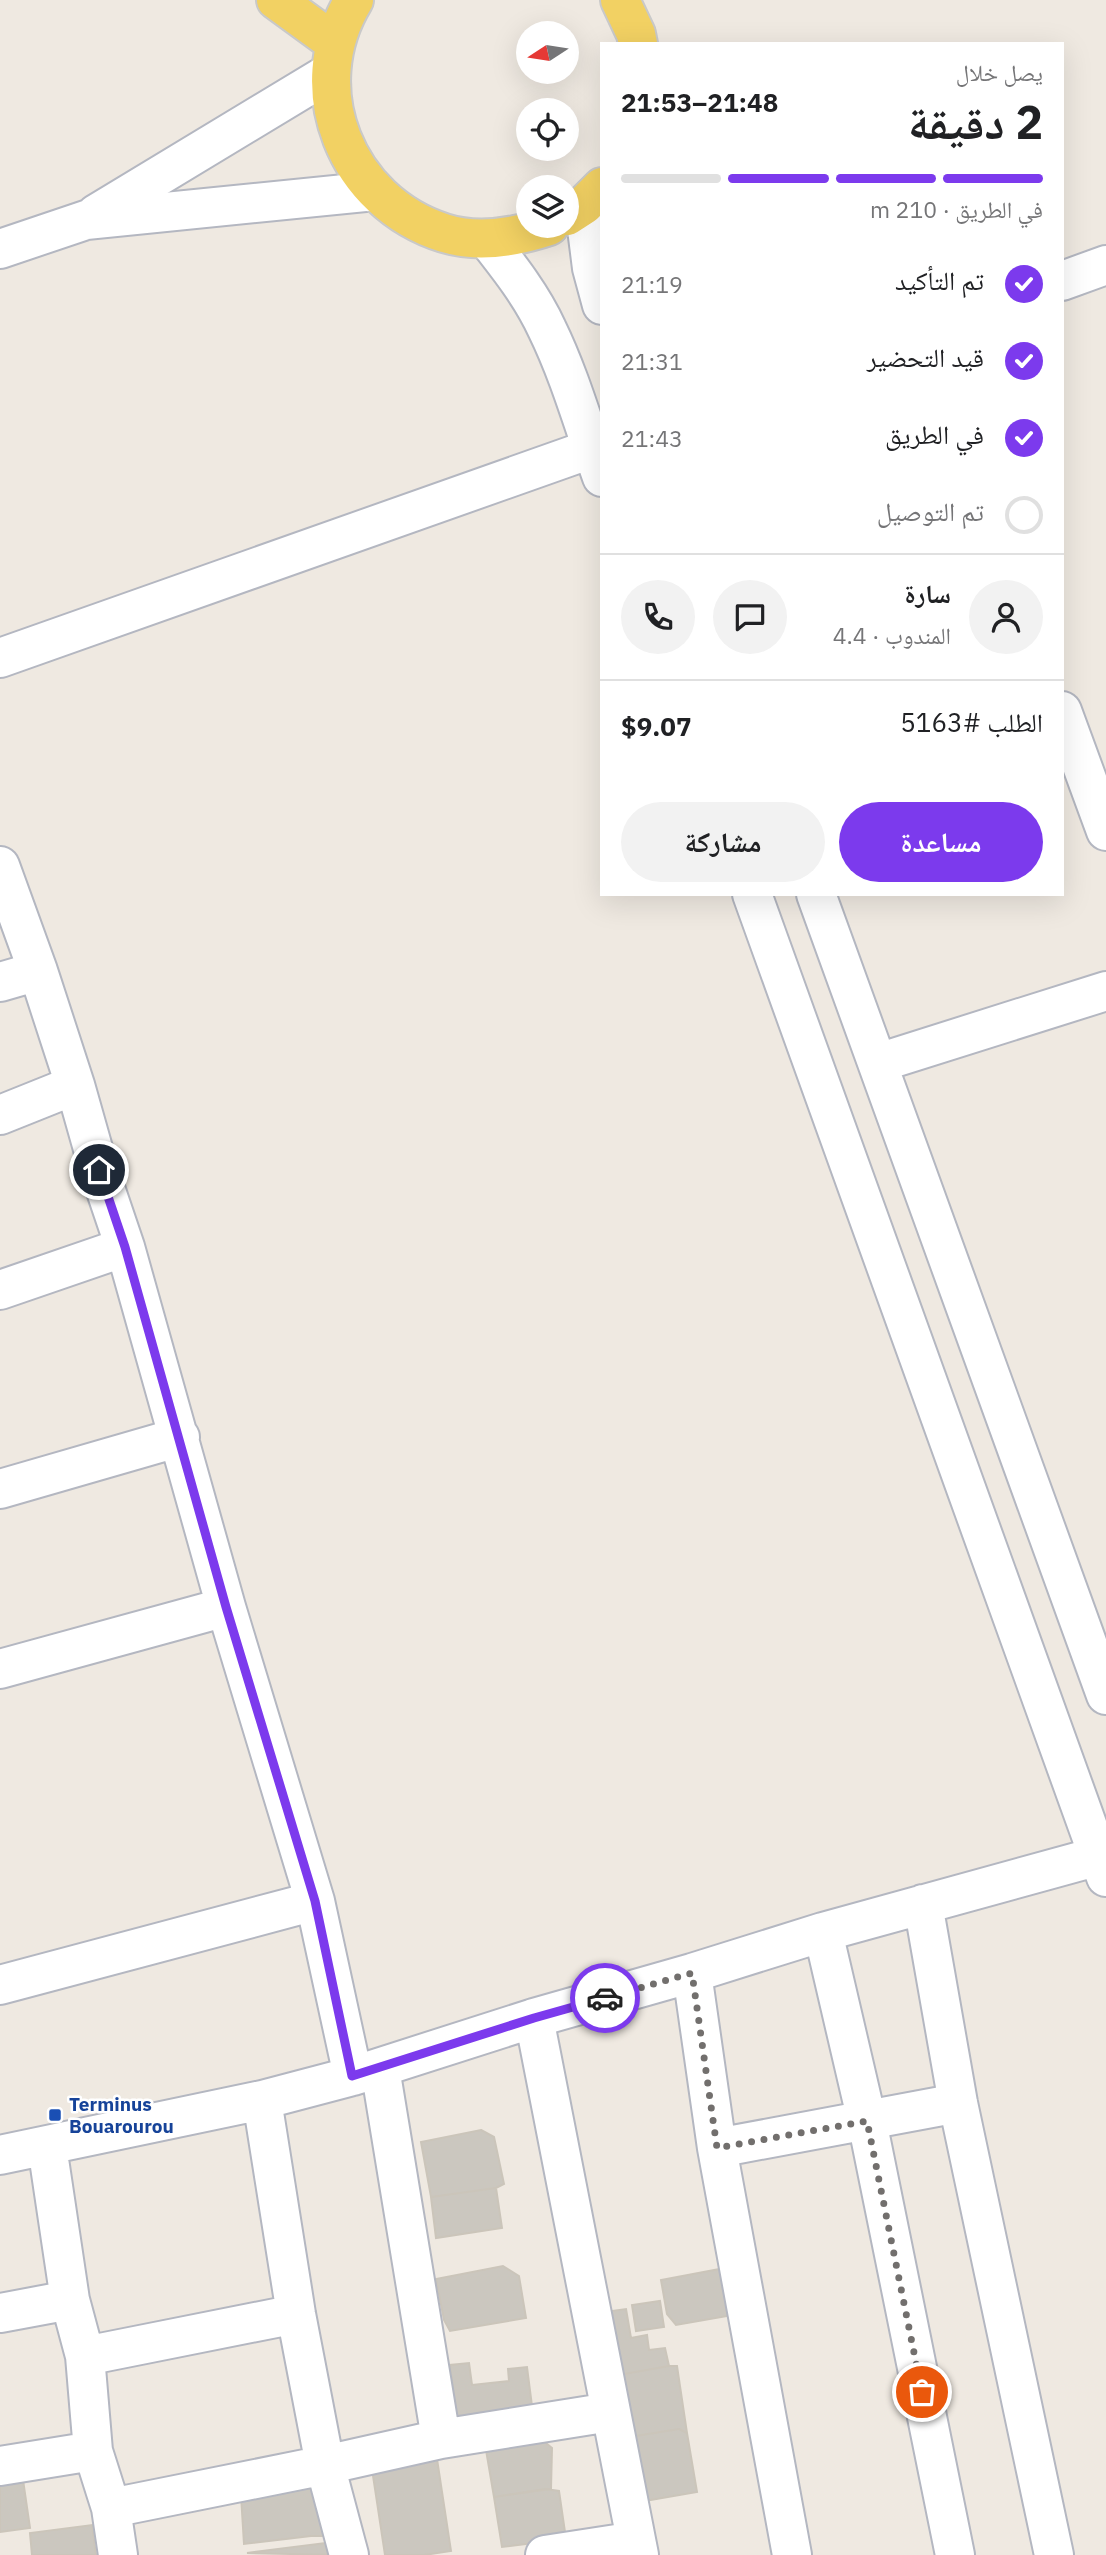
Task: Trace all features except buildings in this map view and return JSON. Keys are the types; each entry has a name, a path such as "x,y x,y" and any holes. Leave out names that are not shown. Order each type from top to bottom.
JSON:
{"main road":[{"path":"276,0 333,58"},
{"path":"354,0 333,58 332,105 340,136 354,165 375,191 407,217 446,233 487,239 516,236"},
{"path":"620,0 638,42"}],"street":[{"path":"86,220 333,58"},
{"path":"0,249 86,220 375,191"},
{"path":"584,203 592,268 600,298"},
{"path":"0,658 599,457 547,327 519,281 487,239"},
{"path":"1064,280 1106,265"},
{"path":"1064,716 1106,831"},
{"path":"0,866 38,971 125,1247 226,1607 366,2072 441,2439"},
{"path":"0,2155 262,2100 366,2072 534,2018 823,1932 923,1904 1103,1863 753,896"},
{"path":"817,896 1106,1695"},
{"path":"0,982 38,971"},
{"path":"878,1063 1106,991"},
{"path":"0,1115 75,1085"},
{"path":"0,1290 125,1247"},
{"path":"0,1489 180,1437"},
{"path":"0,1668 226,1607"},
{"path":"0,1985 315,1901"},
{"path":"923,1904 958,2103 1054,2555"},
{"path":"823,1932 867,2121 955,2555"},
{"path":"692,1973 717,2148 792,2555"},
{"path":"534,2018 638,2548 545,2555"},
{"path":"262,2100 296,2314 324,2466 349,2555"},
{"path":"717,2148 958,2103"},
{"path":"47,2146 70,2300 85,2356 93,2451 111,2508 118,2555"},
{"path":"0,2313 70,2300"},
{"path":"85,2356 296,2314"},
{"path":"111,2508 324,2466 441,2439 610,2412"},
{"path":"0,2466 93,2451"}],"way so far":[{"path":"605,1998 692,1973 717,2148 867,2121 922,2392"}],"place":[{"name":"Terminus Bouarourou","path":"55,2115"}],"route":[{"path":"99,1170 125,1247 226,1607 315,1901 352,2076 605,1998"}]}
